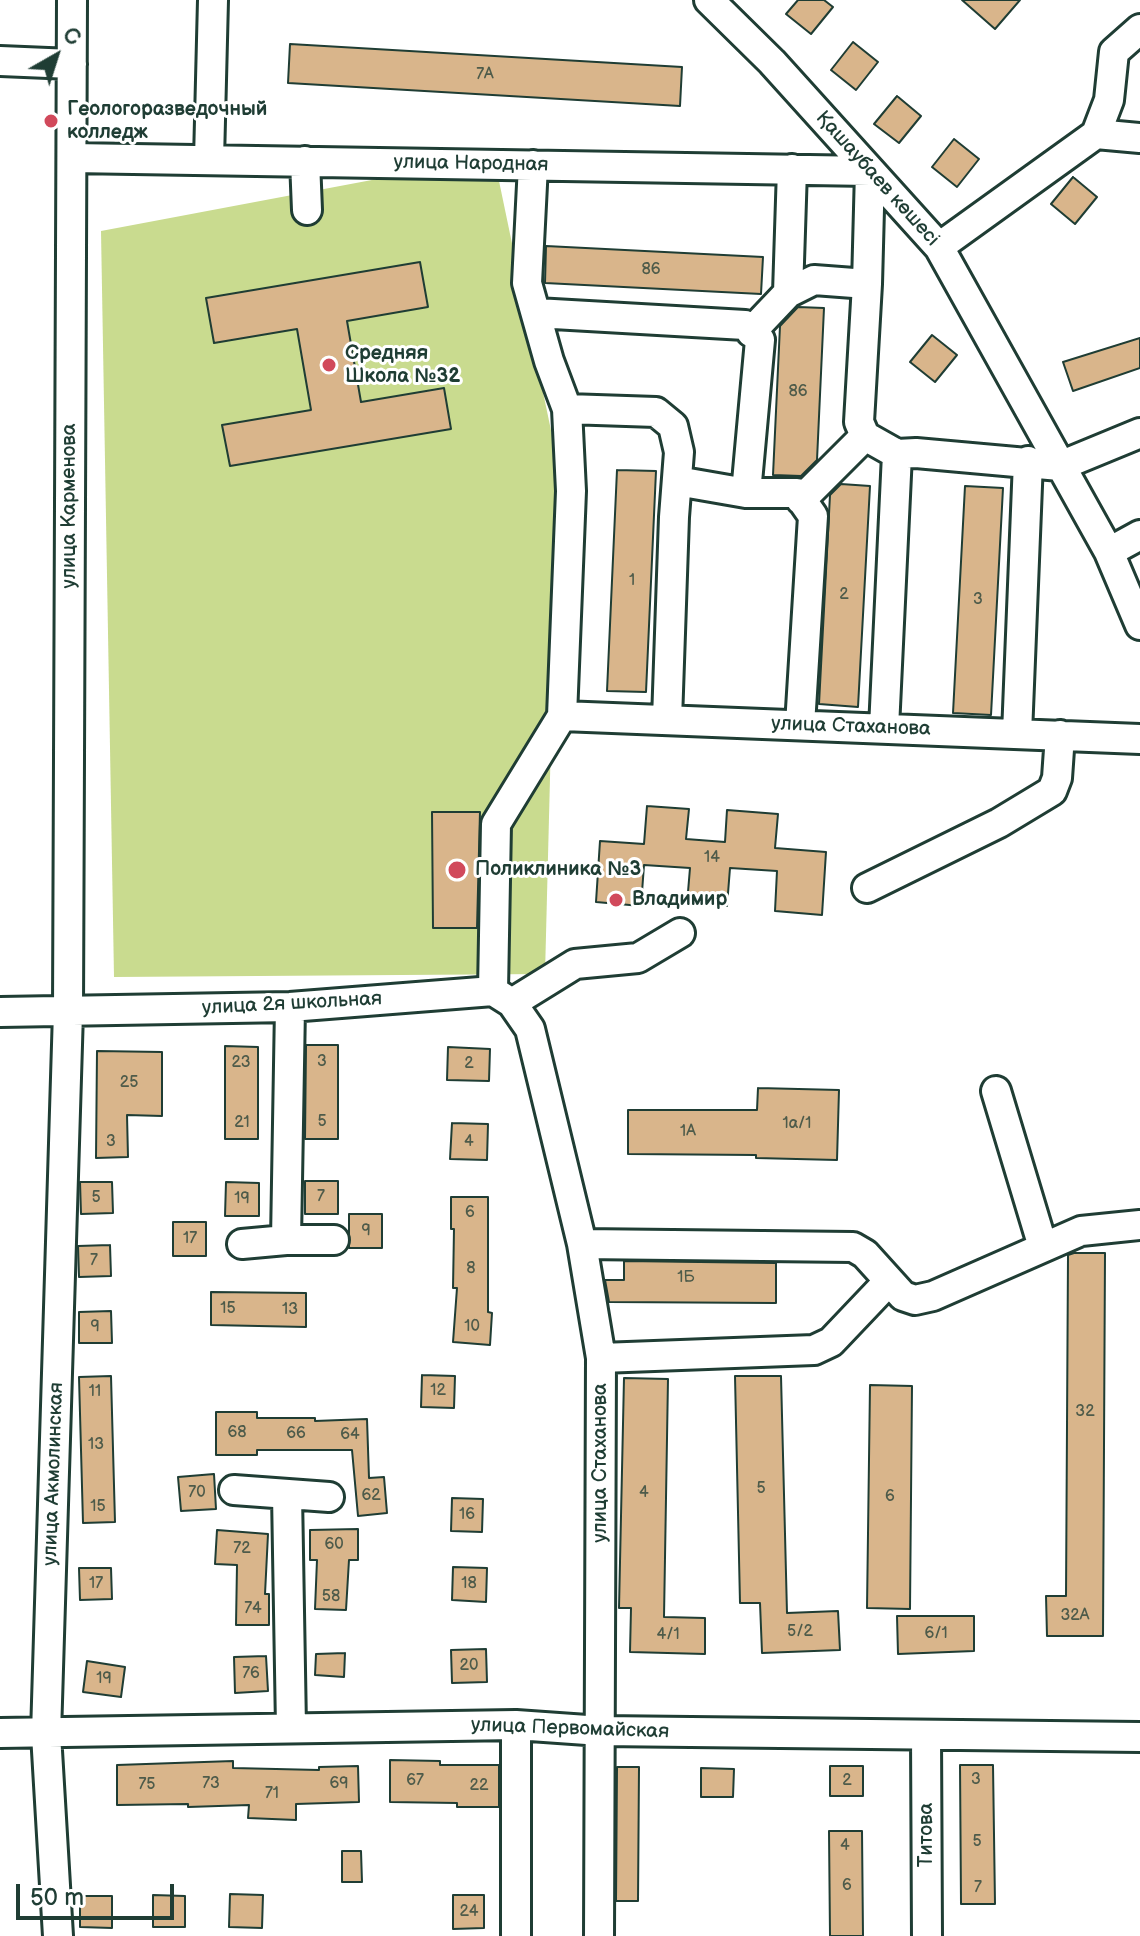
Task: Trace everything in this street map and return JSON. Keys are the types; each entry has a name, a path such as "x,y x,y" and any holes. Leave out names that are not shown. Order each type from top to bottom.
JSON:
{"street":[{"name":"улица Карменова","path":"68,1012 72,0"},
{"path":"209,160 213,0"},
{"name":"Қашаубаев көшесі","path":"709,0 772,62 939,247 1109,552 1140,625"},
{"path":"939,247 1096,134 1109,100 1114,52 1140,29"},
{"path":"0,61 72,64"},
{"path":"1096,134 1140,138"},
{"name":"улица Народная","path":"72,158 870,171"},
{"path":"305,161 307,210"},
{"path":"533,165 527,283 567,409 571,491 562,716 496,824 503,997 575,964 638,958 680,933"},
{"path":"788,293 792,169"},
{"path":"870,171 859,422 865,436 897,454 1028,461 1060,466 1140,433"},
{"path":"751,332 788,293 814,280 867,284"},
{"path":"536,313 745,325 760,340 746,493"},
{"path":"567,409 656,412 673,426 679,452 667,720"},
{"path":"801,500 865,436"},
{"path":"884,728 897,454"},
{"path":"1017,734 1028,461"},
{"path":"677,481 746,493 797,493 813,516 800,725"},
{"path":"1109,552 1140,535"},
{"name":"улица Стаханова","path":"562,716 1140,739"},
{"path":"867,888 999,823 1052,791 1057,778 1060,735"},
{"name":"улица 2я школьная","path":"0,1012 290,1007 503,997"},
{"name":"улица Стаханова","path":"503,997 530,1029 582,1244 601,1358 599,1936"},
{"path":"286,1240 290,1007"},
{"name":"улица Акмолинская","path":"58,1936 46,1734 68,1012"},
{"path":"996,1091 1043,1247"},
{"path":"582,1244 853,1247 865,1254 903,1296 915,1300 933,1296 1081,1231 1140,1225"},
{"path":"242,1244 334,1240"},
{"path":"601,1358 814,1350 831,1342 888,1282"},
{"path":"234,1490 329,1497"},
{"path":"287,1494 291,1728"},
{"path":"516,1725 516,1936"},
{"name":"улица Первомайская","path":"0,1733 516,1725 601,1731 1140,1737"},
{"name":"Титова","path":"926,1735 927,1936"}],"green space":[{"path":"494,157 558,464 545,974 114,977 101,231"}],"building":[{"path":"798,0 824,0 833,7 811,34 786,14"},
{"path":"962,0 1020,0 995,29"},
{"path":"853,42 878,62 856,90 831,70"},
{"path":"290,44 682,67 680,106 288,83"},
{"path":"897,96 921,116 899,143 874,124"},
{"path":"954,139 979,159 957,187 932,167"},
{"path":"1073,177 1097,197 1075,224 1051,204"},
{"path":"546,246 763,257 761,294 545,283"},
{"name":"Средняя Школа №32","path":"420,262 428,307 347,321 361,402 444,388 451,429 230,466 222,425 311,410 297,329 214,343 206,298"},
{"path":"798,307 824,308 817,460 801,476 773,475 780,326"},
{"path":"932,335 957,355 935,382 910,362"},
{"path":"1140,338 1140,368 1073,391 1063,362"},
{"path":"617,470 656,471 646,692 607,691"},
{"path":"841,484 870,486 858,707 819,704 830,495"},
{"path":"965,486 1003,488 991,715 953,713"},
{"path":"647,806 689,809 686,839 725,842 727,810 778,814 775,848 826,852 822,915 775,911 777,871 730,868 727,906 687,904 690,868 644,865 641,906 596,902 600,841 644,844"},
{"name":"Поликлиника №3","path":"432,812 480,812 477,928 433,928"},
{"path":"306,1045 338,1045 338,1139 305,1139"},
{"path":"225,1046 258,1047 258,1139 225,1139"},
{"path":"448,1047 490,1049 489,1081 447,1080"},
{"path":"97,1051 162,1052 162,1116 127,1115 128,1157 96,1158"},
{"path":"758,1088 839,1090 837,1160 756,1158 756,1155 628,1154 628,1110 757,1110"},
{"path":"452,1123 488,1124 487,1160 450,1159"},
{"path":"305,1181 338,1181 338,1214 305,1214"},
{"path":"80,1182 112,1182 113,1213 81,1214"},
{"path":"226,1182 259,1183 259,1216 225,1216"},
{"path":"451,1197 488,1197 488,1312 492,1313 490,1345 453,1342 457,1288 453,1288"},
{"path":"349,1214 382,1214 382,1248 349,1248"},
{"path":"173,1222 206,1222 206,1256 173,1256"},
{"path":"110,1245 111,1276 79,1277 78,1246"},
{"path":"1105,1253 1103,1636 1047,1636 1046,1596 1066,1596 1068,1255"},
{"path":"624,1261 776,1263 776,1303 609,1302 605,1280 624,1280"},
{"path":"211,1292 306,1293 306,1327 211,1325"},
{"path":"111,1311 112,1343 79,1343 79,1312"},
{"path":"422,1375 455,1376 454,1408 421,1407"},
{"path":"111,1376 115,1522 83,1523 79,1377"},
{"path":"735,1376 781,1376 787,1613 838,1611 840,1650 762,1653 760,1603 740,1603"},
{"path":"624,1378 668,1379 664,1617 705,1618 705,1654 630,1652 631,1608 619,1608"},
{"path":"870,1385 912,1386 910,1609 867,1608"},
{"path":"216,1412 257,1412 257,1418 315,1418 315,1421 367,1419 369,1478 384,1477 387,1513 358,1516 352,1450 257,1450 257,1455 216,1455"},
{"path":"214,1474 216,1509 181,1511 178,1477"},
{"path":"452,1498 483,1499 482,1532 451,1531"},
{"path":"358,1529 358,1560 349,1560 346,1610 315,1609 317,1560 310,1560 310,1530"},
{"path":"217,1530 268,1534 265,1594 269,1594 269,1625 236,1625 237,1565 215,1564"},
{"path":"453,1567 487,1568 486,1602 452,1600"},
{"path":"79,1568 111,1568 112,1599 80,1600"},
{"path":"897,1616 974,1616 974,1651 898,1654"},
{"path":"486,1649 487,1682 452,1683 451,1650"},
{"path":"345,1653 344,1677 315,1675 316,1654"},
{"path":"266,1656 268,1691 235,1693 234,1657"},
{"path":"87,1661 125,1667 121,1697 83,1692"},
{"path":"390,1760 440,1761 440,1765 499,1765 499,1807 390,1802"},
{"path":"233,1761 233,1768 319,1770 319,1767 358,1766 359,1802 296,1804 296,1820 248,1818 249,1805 117,1805 117,1765"},
{"path":"960,1765 993,1765 995,1904 961,1904"},
{"path":"830,1766 863,1766 863,1796 830,1796"},
{"path":"617,1767 639,1767 638,1901 616,1901"},
{"path":"701,1768 734,1769 733,1797 701,1797"},
{"path":"829,1831 862,1831 863,1936 830,1936"},
{"path":"342,1851 361,1851 362,1882 342,1882"},
{"path":"230,1894 263,1895 262,1928 229,1927"},
{"path":"153,1895 185,1896 185,1927 153,1927"},
{"path":"453,1895 484,1895 484,1928 453,1929"},
{"path":"80,1896 112,1896 112,1928 80,1927"}],"place":[{"name":"Геологоразведочный колледж","path":"51,121"},
{"name":"Средняя Школа №32","path":"329,365"},
{"name":"Поликлиника №3","path":"457,870"},
{"name":"Владимир","path":"616,900"}]}
